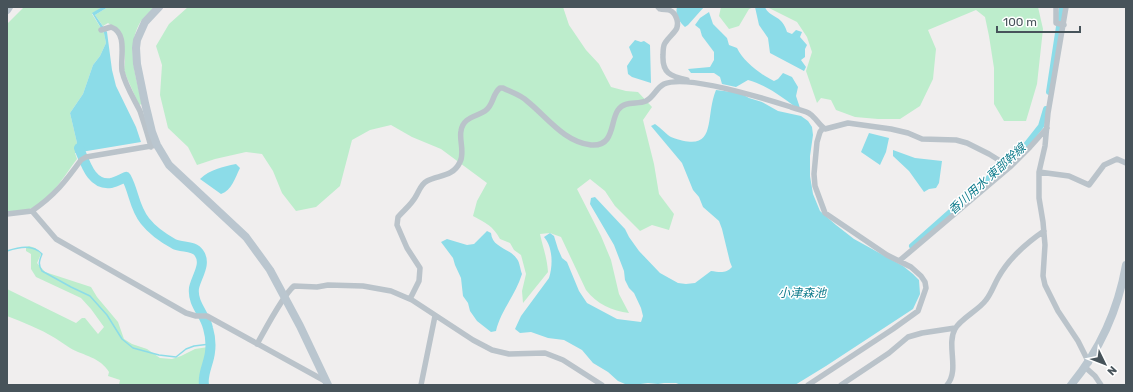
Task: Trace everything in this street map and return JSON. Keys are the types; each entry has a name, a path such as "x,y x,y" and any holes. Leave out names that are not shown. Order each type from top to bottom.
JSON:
{"street":[{"path":"154,146 137,64 136,48 137,40 145,22 159,7"},
{"path":"658,7 660,10 668,10 672,12 678,25 676,30 664,44 664,68 669,74 693,82 753,95 810,113 823,128 827,130 848,123 891,129 922,139 956,140 967,143 1010,167"},
{"path":"1056,7 1056,23 1061,25"},
{"path":"1066,7 1061,25 1048,113 1045,146 1040,172 1039,198 1046,245 1042,276 1058,311 1078,341 1087,365 1101,385"},
{"path":"101,30 108,27 115,29 122,40 123,75 154,146 169,165 246,237 270,270 300,326 326,383"},
{"path":"410,299 419,281 420,268 407,248 397,226 398,217 416,198 420,187 426,181 451,172 460,163 462,158 462,124 467,119 486,110 491,105 494,94 500,88 503,88 526,100 568,137 592,145 603,142 612,132 614,119 618,110 626,104 645,102 664,84 693,82"},
{"path":"808,385 918,311 925,293 925,282 911,267 887,255 825,213 815,186 814,174 817,142 823,128"},
{"path":"899,261 1010,167 1047,128"},
{"path":"7,214 32,211 48,200 57,192 84,158 154,146"},
{"path":"1040,172 1069,176 1089,185 1104,165 1117,159 1126,163"},
{"path":"32,211 56,239 186,313 206,316 326,383"},
{"path":"947,385 953,374 952,336 955,328 986,300 1005,266 1021,248 1044,231"},
{"path":"1072,385 1087,365 1106,330 1118,302 1126,265"},
{"path":"257,344 290,289 294,286 363,286 391,291 410,299 472,340 492,350 509,354 545,353 564,360 602,385"},
{"path":"421,385 435,316"},
{"path":"841,385 889,353 908,337 922,333 955,328"}],"green space":[{"path":"24,7 102,7 92,14 104,33 106,43 100,56 93,65 83,94 70,113 77,143 75,153 77,159 46,199 29,209 7,212 7,24"},
{"path":"108,7 154,7 141,21 136,31 134,41 133,62 142,104 139,105 124,70 124,50 117,29 108,23 103,26 95,15"},
{"path":"188,7 563,7 569,25 586,50 599,64 611,87 626,91 638,92 652,107 643,120 654,164 659,194 674,214 669,230 652,225 640,231 615,206 605,191 590,179 577,189 601,236 611,260 619,294 629,313 617,311 605,306 590,295 586,290 561,237 550,233 540,234 548,272 523,303 522,291 526,274 521,255 514,250 510,243 500,239 489,225 473,216 477,201 487,183 441,149 412,137 391,125 370,130 352,140 340,186 316,207 296,211 282,193 273,171 262,154 246,152 197,165 188,147 168,128 160,95 162,65 156,46 169,24"},
{"path":"721,7 754,7 749,9 739,26 729,29 719,16"},
{"path":"767,7 1038,7 1043,29 1037,84 1026,121 1004,121 994,104 994,68 989,36 985,17 976,10 928,30 936,49 933,79 920,106 900,119 878,119 855,117 836,110 831,100 821,98 817,103 806,71 812,52 807,37 797,22"},
{"path":"29,246 35,248 41,254 37,263 45,272 91,287 97,297 118,322 124,339 132,344 147,349 160,358 172,359 195,349 208,347 203,368 202,385 119,385 120,380 108,376 109,372 101,363 25,323 7,316 7,289 76,323 82,318 85,318 98,334 104,327 81,298 36,277 31,269 31,254 26,251 26,247"}],"water":[{"path":"102,7 108,7 95,15 107,32 112,70 116,86 136,127 141,142 75,153 77,143 70,113 83,94 93,65 100,56 106,43 104,33 92,13"},
{"path":"677,7 704,7 685,27 678,18"},
{"path":"755,7 765,7 769,13 782,22 787,32 792,34 796,30 802,32 800,37 807,45 805,49 805,57 801,60 806,67 804,71 770,53 768,38 759,25"},
{"path":"709,12 713,24 727,38 729,45 737,48 743,58 758,71 774,81 783,73 792,77 798,87 796,96 801,111 776,93 748,80 736,87 722,84 720,77 714,73 691,73 688,69 710,67 714,60 714,52 702,36 700,29 695,25 700,18"},
{"path":"635,40 641,42 644,41 650,45 651,83 632,77 628,74 627,66 633,57 629,47"},
{"name":"小津森池","path":"716,90 740,93 749,98 762,102 778,111 801,116 808,121 812,127 813,135 810,156 810,176 813,194 820,211 854,239 903,266 919,280 920,294 913,309 795,385 681,385 676,383 625,384 618,381 608,372 593,363 582,350 564,340 548,338 531,332 520,333 515,329 521,316 549,278 551,268 551,251 544,237 550,233 554,236 562,258 567,262 579,291 587,303 617,319 641,322 643,316 641,308 634,293 629,288 625,280 624,271 614,245 590,204 591,198 595,197 625,229 639,251 660,273 678,283 695,283 711,271 725,272 732,267 719,221 703,207 699,197 693,190 682,163 651,126 655,124 671,137 686,141 697,141 703,138 707,131"},
{"path":"869,133 889,138 886,152 880,165 861,152"},
{"path":"893,150 915,158 942,161 939,183 936,188 929,189 924,192 909,171 893,156"},
{"path":"236,164 240,168 235,180 228,190 221,194 200,179 221,167"},
{"path":"487,231 491,233 494,242 514,255 519,262 522,274 501,317 496,331 491,332 477,321 470,311 468,303 463,296 461,278 453,258 441,242 447,239 467,245 474,244"}],"waterway":[{"name":"香川用水 東部幹線","path":"1049,92 1062,7"},
{"name":"香川用水 東部幹線","path":"912,246 1026,145 1041,126 1046,109"},
{"path":"79,148 86,166 98,181 111,183 126,177 141,216 155,231 174,244 197,250 199,253 202,262 195,284 194,294 206,323 210,343 204,385"},
{"path":"7,251 26,247 34,249 42,254 39,263 42,271 90,296 107,315 122,339 133,348 159,355 176,357 186,349 194,346 210,344"}]}
